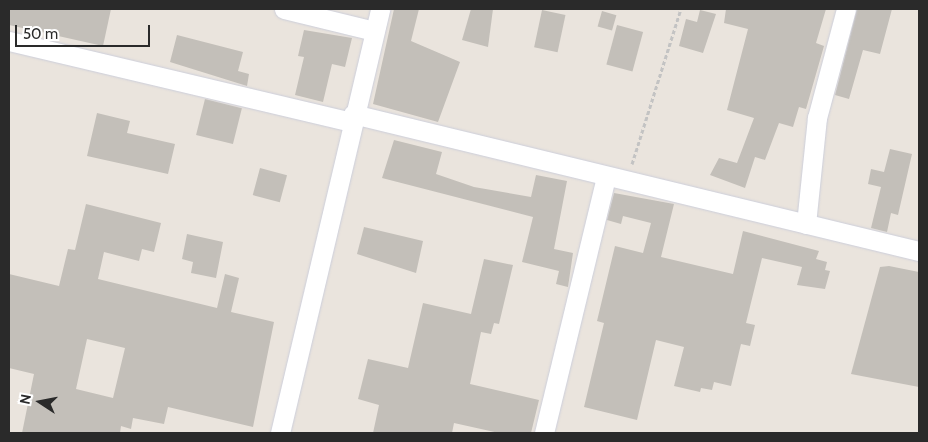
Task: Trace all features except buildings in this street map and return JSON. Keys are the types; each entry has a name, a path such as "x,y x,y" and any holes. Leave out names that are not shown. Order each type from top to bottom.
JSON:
{"street":[{"path":"284,9 374,30"},
{"path":"280,433 352,118 380,9"},
{"path":"806,224 817,118 846,9"},
{"path":"9,41 606,176 919,251"},
{"path":"544,433 606,176"}],"path":[{"path":"626,181 681,9"}]}
